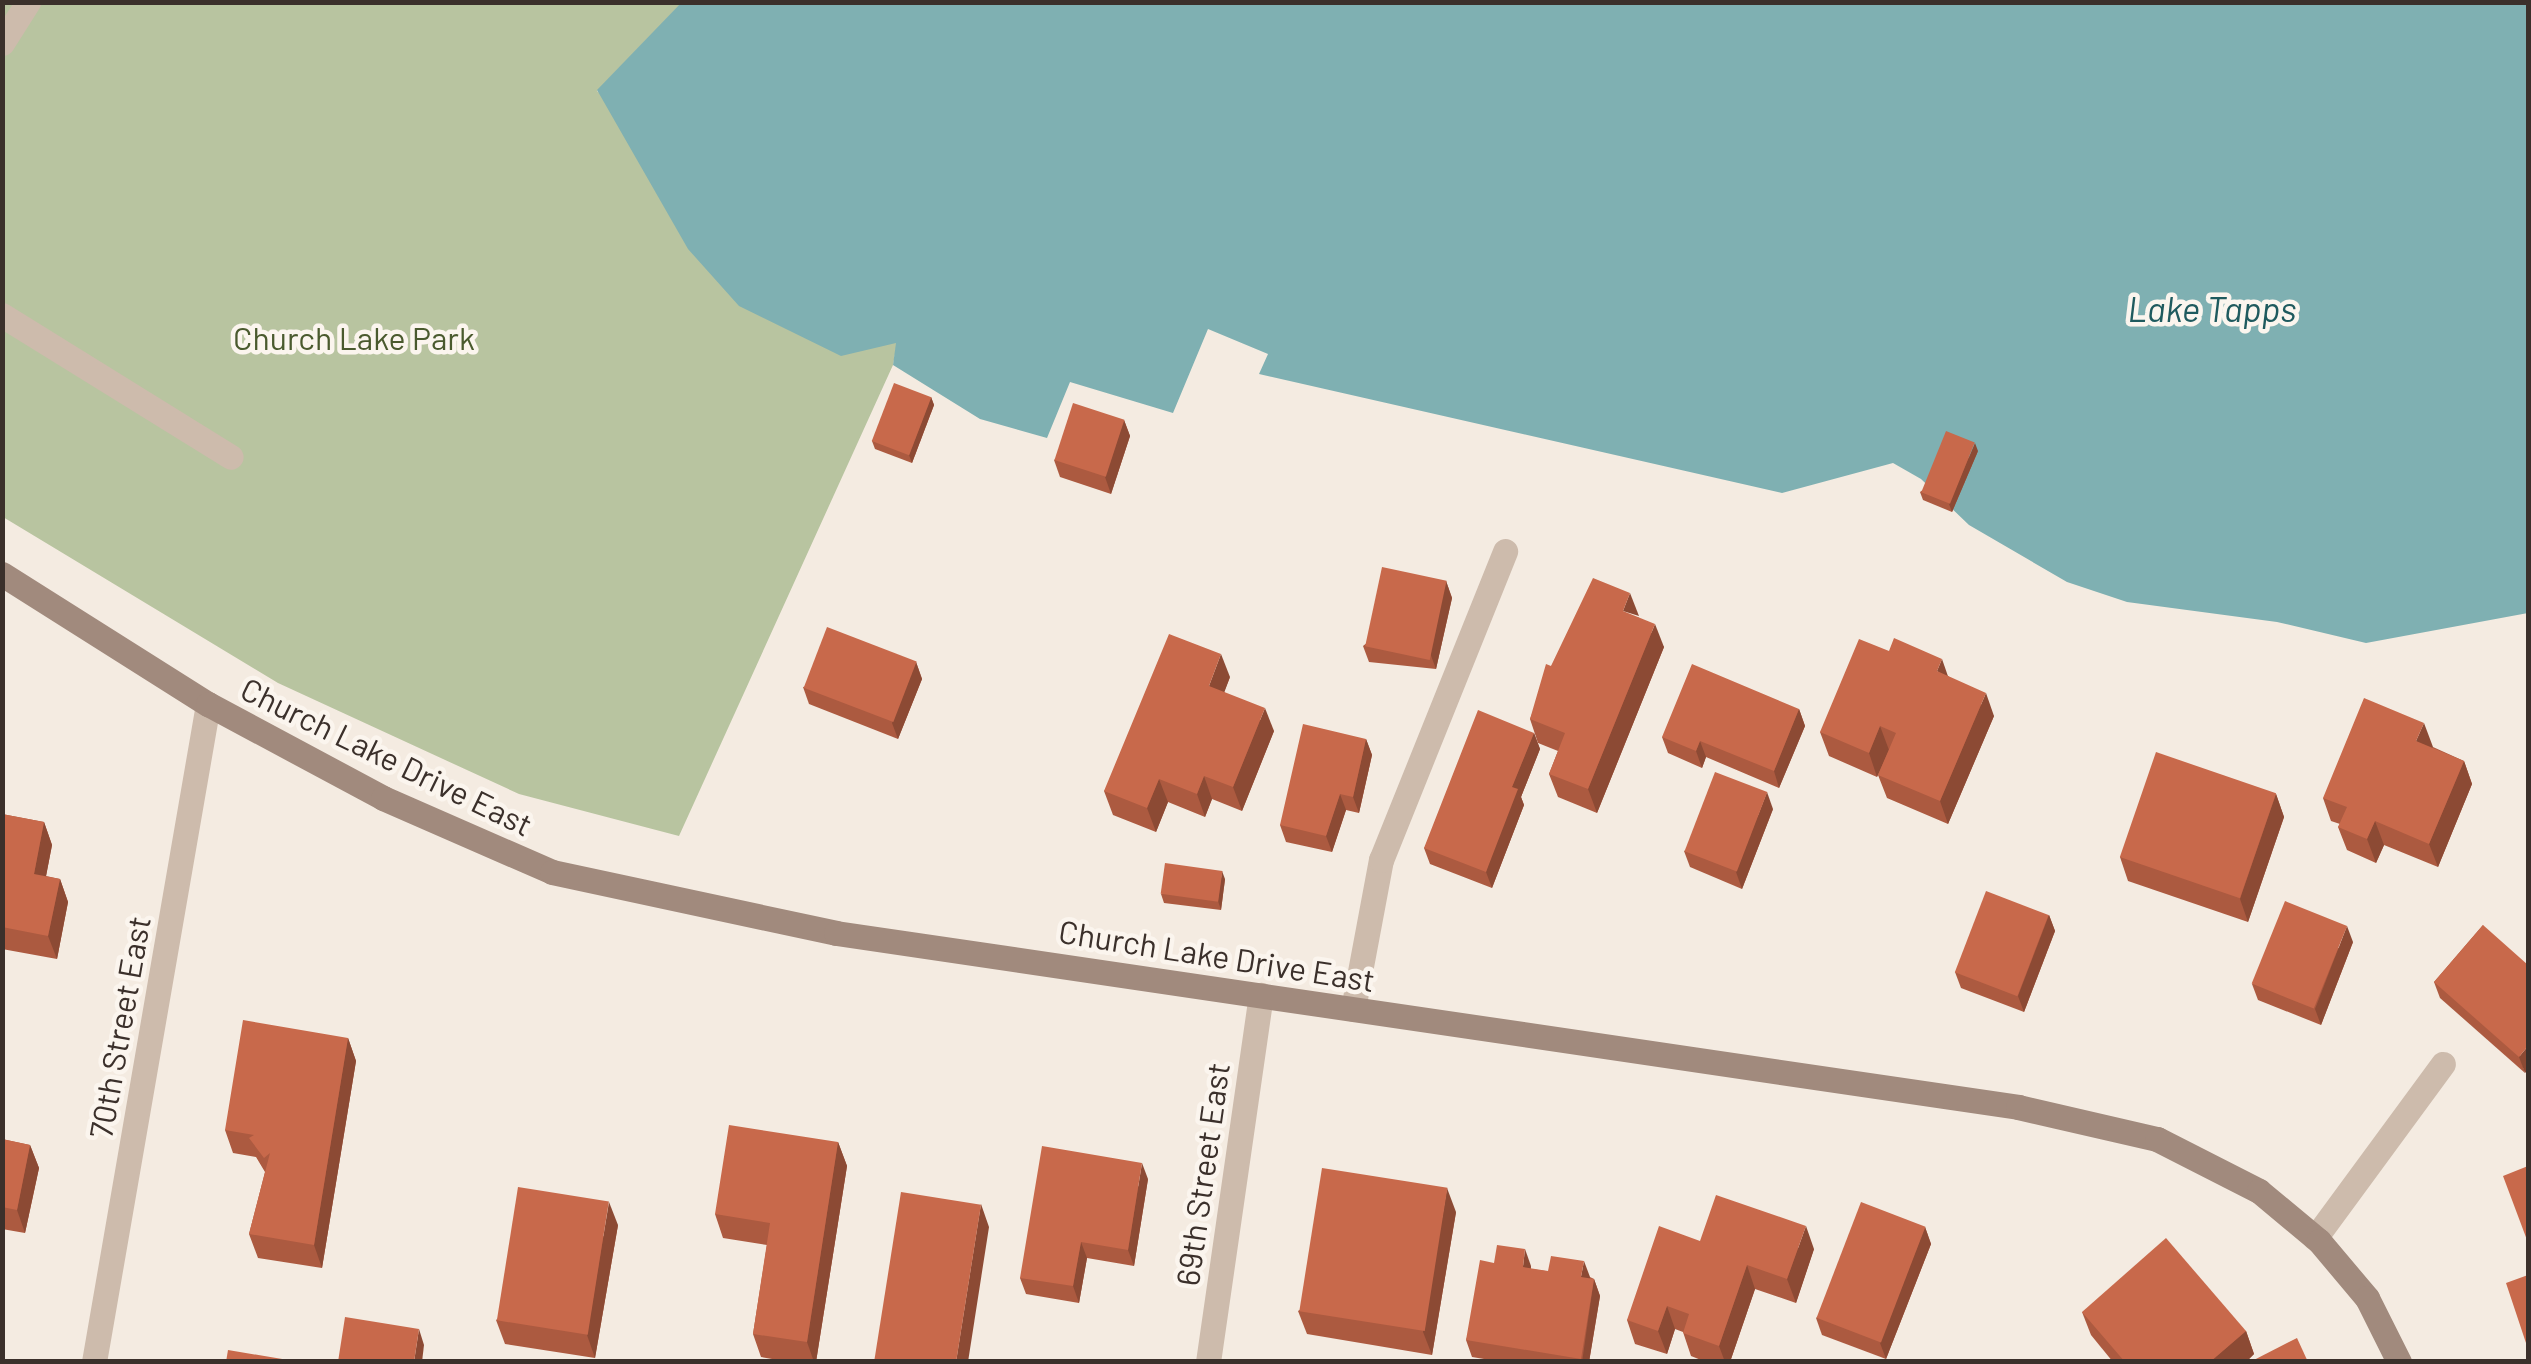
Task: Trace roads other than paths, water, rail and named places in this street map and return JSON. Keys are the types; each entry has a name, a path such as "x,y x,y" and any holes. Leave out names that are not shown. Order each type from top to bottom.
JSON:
{"street":[{"path":"2,43 28,2"},
{"path":"2,315 230,457"},
{"path":"1352,1009 1381,860 1504,551"},
{"name":"Church Lake Drive East","path":"2,574 208,704 383,798 552,872 836,932 2018,1108 2157,1139 2259,1191 2315,1238 2367,1298 2399,1362"},
{"name":"70th Street East","path":"94,1362 208,704"},
{"name":"69th Street East","path":"1208,1362 1261,995"},
{"path":"2315,1238 2444,1064"}],"water":[{"name":"Lake Tapps","path":"682,2 2528,3 2528,613 2366,643 2277,622 2127,602 2067,582 1969,525 1921,479 1893,463 1782,493 1259,374 1268,354 1208,329 1173,413 1070,382 1047,438 980,419 893,365 896,343 841,356 739,306 688,249 597,90"}],"park label":[{"name":"Church Lake Park","path":"354,337"}]}
